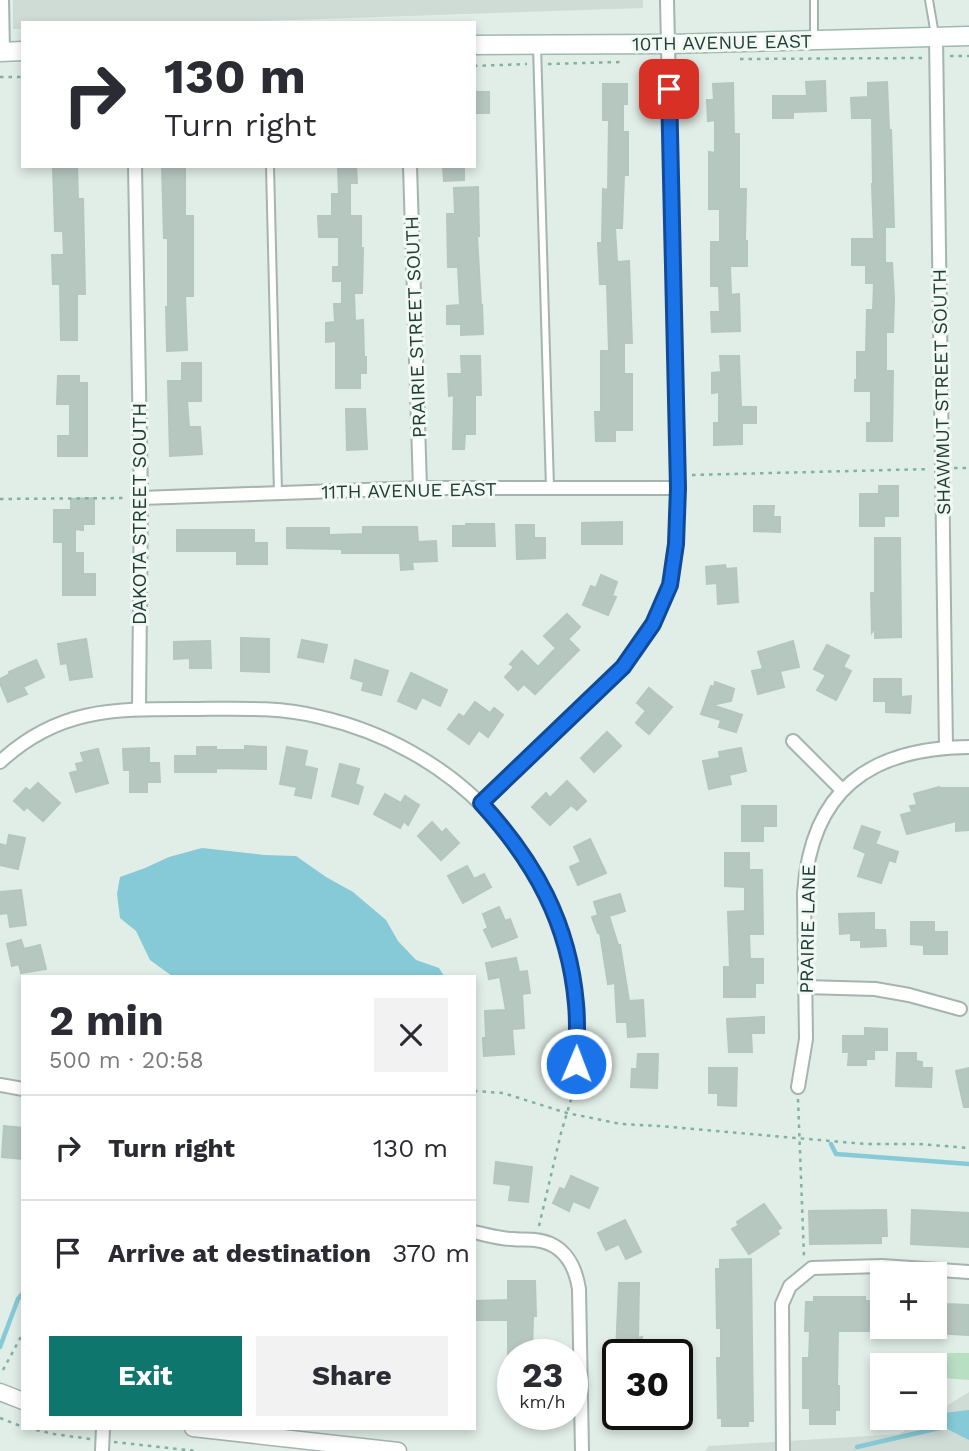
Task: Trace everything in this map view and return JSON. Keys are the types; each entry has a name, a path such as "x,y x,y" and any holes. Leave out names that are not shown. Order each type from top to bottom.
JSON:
{"main road":[{"name":"10TH AVENUE EAST","path":"476,45 668,44 969,36"},
{"path":"1,52 21,51"}],"street":[{"path":"1,52 2,0"},
{"path":"481,803 623,667 653,624 670,585 676,544 678,482 667,0"},
{"name":"SHAWMUT STREET SOUTH","path":"936,37 946,748"},
{"name":"DAKOTA STREET SOUTH","path":"135,168 141,498 139,709"},
{"name":"PRAIRIE STREET SOUTH","path":"410,168 421,488"},
{"name":"11TH AVENUE EAST","path":"141,498 421,488 550,488 678,482"},
{"path":"0,762 21,744 66,720 139,709 260,709 318,716 379,736 406,749 438,768 481,803 520,850 538,877 561,932 570,968 576,1004 576,1064"},
{"path":"793,741 842,790"},
{"name":"PRAIRIE LANE","path":"798,1087 806,1039 804,893 809,854 822,820 842,790 864,772 890,759 917,751 969,747"},
{"path":"805,987 875,989 960,1009"},
{"path":"0,1085 21,1089"},
{"path":"476,1231 513,1240 535,1240 557,1247 572,1263 579,1289 582,1451"},
{"path":"783,1451 782,1304 790,1286 812,1268 882,1266 969,1272"},
{"path":"0,1392 21,1400"},
{"path":"102,1451 103,1430"},
{"path":"232,1430 308,1434 398,1451"}],"lane":[{"path":"814,0 814,40"},
{"path":"929,0 936,37"},
{"path":"537,44 550,488"},
{"path":"270,168 278,493"}],"path":[{"path":"728,60 969,56"},
{"path":"476,66 625,61"},
{"path":"0,77 21,76"},
{"path":"678,482 969,468"},
{"path":"0,499 141,498"},
{"path":"535,1240 575,1086 576,1064"},
{"path":"798,1087 805,1274"},
{"path":"476,1091 503,1093 567,1113 621,1124 865,1143 969,1148"},
{"path":"3,1370 21,1337"},
{"path":"0,1418 21,1426"}],"shaded area":[{"path":"13,0 643,0 643,8 258,21 21,21 21,29 13,29"},
{"path":"969,1392 969,1451 705,1451 709,1446 899,1434 906,1430 947,1430 947,1406"}],"green space":[{"path":"947,1353 969,1353 969,1380 947,1378"}],"water":[{"path":"202,848 296,856 353,892 386,920 398,941 416,960 439,968 443,975 171,975 150,960 136,931 120,918 117,894 120,877 169,857"},
{"path":"969,1410 969,1440 947,1429 947,1413"}],"building":[{"path":"825,81 826,111 793,112 793,118 773,118 773,96 807,96 806,82"},
{"path":"887,82 894,227 885,227 885,263 892,263 894,298 893,332 886,332 886,371 893,371 892,441 867,441 867,423 871,423 871,391 855,391 855,380 857,352 866,352 867,310 873,310 874,283 866,283 866,265 852,265 852,239 874,239 872,118 852,118 851,98 868,97 868,83"},
{"path":"733,83 734,134 739,134 739,189 746,189 747,266 730,266 731,295 739,294 740,331 712,332 711,312 720,312 719,286 711,286 711,242 720,242 720,209 709,209 709,152 715,153 715,120 708,121 707,100 714,100 713,84"},
{"path":"603,84 627,84 627,104 623,104 623,132 628,132 628,175 624,175 622,228 615,228 617,262 629,261 632,343 624,343 624,374 632,374 632,430 615,430 615,441 596,441 595,412 601,412 601,351 609,351 607,284 600,284 598,243 602,243 603,189 608,190 609,120 603,120"},
{"path":"476,92 489,92 489,113 476,113"},
{"path":"53,168 77,168 78,199 83,199 85,294 77,294 77,340 61,340 60,284 53,284 52,255 64,255 63,231 55,231"},
{"path":"162,168 185,168 185,216 193,216 193,296 185,296 187,350 167,351 168,238 164,238"},
{"path":"338,168 356,168 357,183 350,183 350,216 361,216 363,248 362,293 354,293 355,321 363,320 366,357 366,373 360,373 360,388 336,388 336,341 326,342 326,323 335,322 334,304 342,304 342,281 333,281 333,267 339,267 339,237 319,237 318,216 332,216 332,194 339,194"},
{"path":"443,168 464,168 464,180 444,181"},
{"path":"478,187 477,236 483,334 461,335 461,324 447,324 447,306 460,305 458,267 448,267 447,214 455,214 454,188"},
{"path":"461,356 480,356 481,395 475,395 475,434 465,434 464,449 453,449 454,395 449,396 448,374 462,374"},
{"path":"720,356 739,356 741,407 756,407 756,423 742,423 742,444 714,445 714,423 719,423 719,392 712,393 712,373 721,372"},
{"path":"182,363 201,363 201,401 187,401 189,427 200,427 202,454 170,456 168,381 182,381"},
{"path":"58,376 79,376 79,383 87,383 87,456 58,456 58,436 70,436 70,404 57,404"},
{"path":"346,409 365,409 367,449 347,450"},
{"path":"879,486 898,486 898,516 884,516 884,526 860,526 860,494 879,494"},
{"path":"94,498 94,524 83,524 83,530 75,529 75,553 83,553 83,574 95,574 95,595 63,595 63,542 54,542 54,510 71,510 71,499"},
{"path":"754,506 774,506 773,517 780,517 780,532 754,531"},
{"path":"622,522 622,544 582,544 582,523"},
{"path":"494,524 495,546 453,546 453,526"},
{"path":"516,525 534,525 534,538 545,538 545,558 517,559"},
{"path":"363,527 417,527 418,542 436,541 437,561 412,562 413,569 401,570 400,553 342,553 342,549 287,548 287,528 329,528 329,535 363,534"},
{"path":"177,530 254,530 254,543 267,543 267,564 237,564 237,551 177,551"},
{"path":"875,538 900,538 901,637 875,638 875,627 872,632 871,593 875,593"},
{"path":"725,565 726,569 736,568 738,602 718,604 717,583 707,584 706,567"},
{"path":"601,575 617,582 612,596 616,597 608,615 583,605 591,586 596,588"},
{"path":"567,614 580,627 568,639 579,650 535,694 524,684 518,690 505,677 514,667 510,664 522,651 538,667 556,648 544,636"},
{"path":"241,638 269,639 269,672 241,671"},
{"path":"86,639 92,677 70,680 67,663 61,664 58,644"},
{"path":"302,640 327,645 323,662 298,657"},
{"path":"210,641 211,668 190,668 190,658 174,659 174,642"},
{"path":"793,641 799,667 780,671 784,687 758,694 752,671 763,669 758,652"},
{"path":"827,645 849,656 843,667 851,671 836,700 817,690 826,675 814,669"},
{"path":"36,660 44,677 23,687 27,694 8,702 0,679"},
{"path":"355,660 388,671 381,695 362,690 364,682 351,678"},
{"path":"411,673 447,690 440,706 422,697 416,709 398,701"},
{"path":"874,679 901,679 901,697 911,696 910,713 886,712 886,701 874,701"},
{"path":"715,682 734,689 731,701 712,705 742,715 736,732 719,727 721,720 701,714"},
{"path":"649,688 672,707 649,734 636,723 646,711 637,703"},
{"path":"475,702 490,713 494,708 503,715 488,737 479,730 469,744 448,729 459,714 464,717"},
{"path":"607,732 621,746 594,772 581,758"},
{"path":"245,746 266,747 266,769 216,768 216,772 175,772 175,756 197,756 197,747 245,750"},
{"path":"287,747 307,751 304,766 317,769 311,798 295,795 297,787 280,784"},
{"path":"149,748 149,763 159,763 160,782 147,782 147,792 130,792 130,770 124,770 123,749"},
{"path":"741,748 746,771 729,775 731,784 709,789 703,761 720,758 719,752"},
{"path":"98,749 108,783 76,792 70,773 78,771 76,764 84,762 81,753"},
{"path":"340,764 359,769 355,784 363,787 358,804 332,796"},
{"path":"567,781 586,801 577,810 571,805 550,825 532,807 546,793 550,798"},
{"path":"38,783 60,803 43,821 27,807 24,810 14,801 26,788 30,791"},
{"path":"939,787 969,788 969,830 956,831 956,821 907,834 901,815 912,812 910,806 917,805 914,794"},
{"path":"385,794 401,803 405,796 419,805 408,825 404,821 400,828 374,814"},
{"path":"742,806 776,806 776,826 763,826 763,841 742,841"},
{"path":"432,822 442,833 446,829 459,843 441,860 418,836"},
{"path":"862,826 880,832 875,844 898,852 895,862 889,860 881,883 858,876 866,853 854,848"},
{"path":"9,835 25,838 18,869 0,865 0,844 7,846"},
{"path":"590,839 606,873 578,885 570,867 581,862 574,847"},
{"path":"725,853 749,853 749,870 762,870 763,934 749,934 750,959 763,959 763,983 755,983 755,997 724,997 724,967 730,967 728,912 745,911 745,887 725,886"},
{"path":"467,866 474,879 484,874 491,887 463,903 448,876"},
{"path":"21,890 26,925 10,927 8,913 0,914 0,892"},
{"path":"620,894 625,911 609,916 620,945 629,1001 643,1000 645,1036 628,1037 627,1022 617,1022 615,983 608,984 600,933 592,917 598,915 594,902"},
{"path":"499,907 505,921 510,919 517,937 492,947 484,930 488,928 483,914"},
{"path":"874,913 874,930 885,930 886,946 861,947 861,940 851,940 851,933 840,934 839,914"},
{"path":"911,922 934,922 934,932 947,932 947,954 924,954 924,945 911,944"},
{"path":"21,940 24,949 40,945 46,969 21,973 19,964 12,966 7,944"},
{"path":"516,958 519,972 527,971 530,993 522,994 524,1028 512,1029 514,1054 484,1056 485,1011 506,1010 500,977 489,979 486,963"},
{"path":"764,1017 764,1033 751,1033 752,1052 729,1052 727,1019"},
{"path":"865,1028 887,1029 887,1050 874,1050 874,1059 866,1059 866,1065 848,1065 849,1052 843,1052 843,1036 865,1036"},
{"path":"897,1053 916,1053 916,1061 922,1062 922,1068 932,1068 931,1087 896,1086"},
{"path":"638,1054 658,1054 657,1088 631,1087 632,1069 637,1069"},
{"path":"709,1068 737,1068 736,1106 718,1105 718,1093 709,1093"},
{"path":"969,1068 969,1107 964,1107 956,1071"},
{"path":"4,1126 21,1128 21,1159 2,1157"},
{"path":"496,1162 532,1167 528,1202 509,1200 511,1185 494,1183"},
{"path":"571,1176 598,1188 589,1208 573,1201 569,1211 553,1203 560,1188 565,1190"},
{"path":"764,1204 781,1228 777,1230 779,1234 749,1254 732,1229 739,1225 737,1222"},
{"path":"886,1210 887,1236 881,1236 881,1243 810,1244 809,1211"},
{"path":"912,1210 969,1213 969,1247 911,1244"},
{"path":"625,1220 641,1252 626,1259 619,1244 606,1250 598,1233"},
{"path":"751,1259 753,1421 748,1421 748,1426 722,1426 722,1418 718,1418 717,1358 721,1358 721,1328 717,1328 716,1269 720,1269 720,1260"},
{"path":"508,1281 535,1281 536,1316 533,1316 532,1339 508,1339 508,1320 476,1320 476,1301 508,1300"},
{"path":"619,1283 639,1283 638,1338 642,1339 617,1339"},
{"path":"814,1297 865,1297 865,1301 870,1301 870,1331 838,1331 839,1410 835,1410 835,1424 810,1424 810,1408 803,1408 803,1358 809,1358 810,1331 805,1331 806,1302 814,1302"},
{"path":"947,1304 969,1305 969,1335 947,1334"}],"waterway":[{"path":"831,1144 836,1154 969,1164"},
{"path":"0,1347 21,1295"},
{"path":"857,1447 948,1426"}],"route":[{"path":"576,1064 576,1004 561,932 538,877 500,824 481,803 623,667 653,624 670,585 676,544 678,488 669,89"}]}
